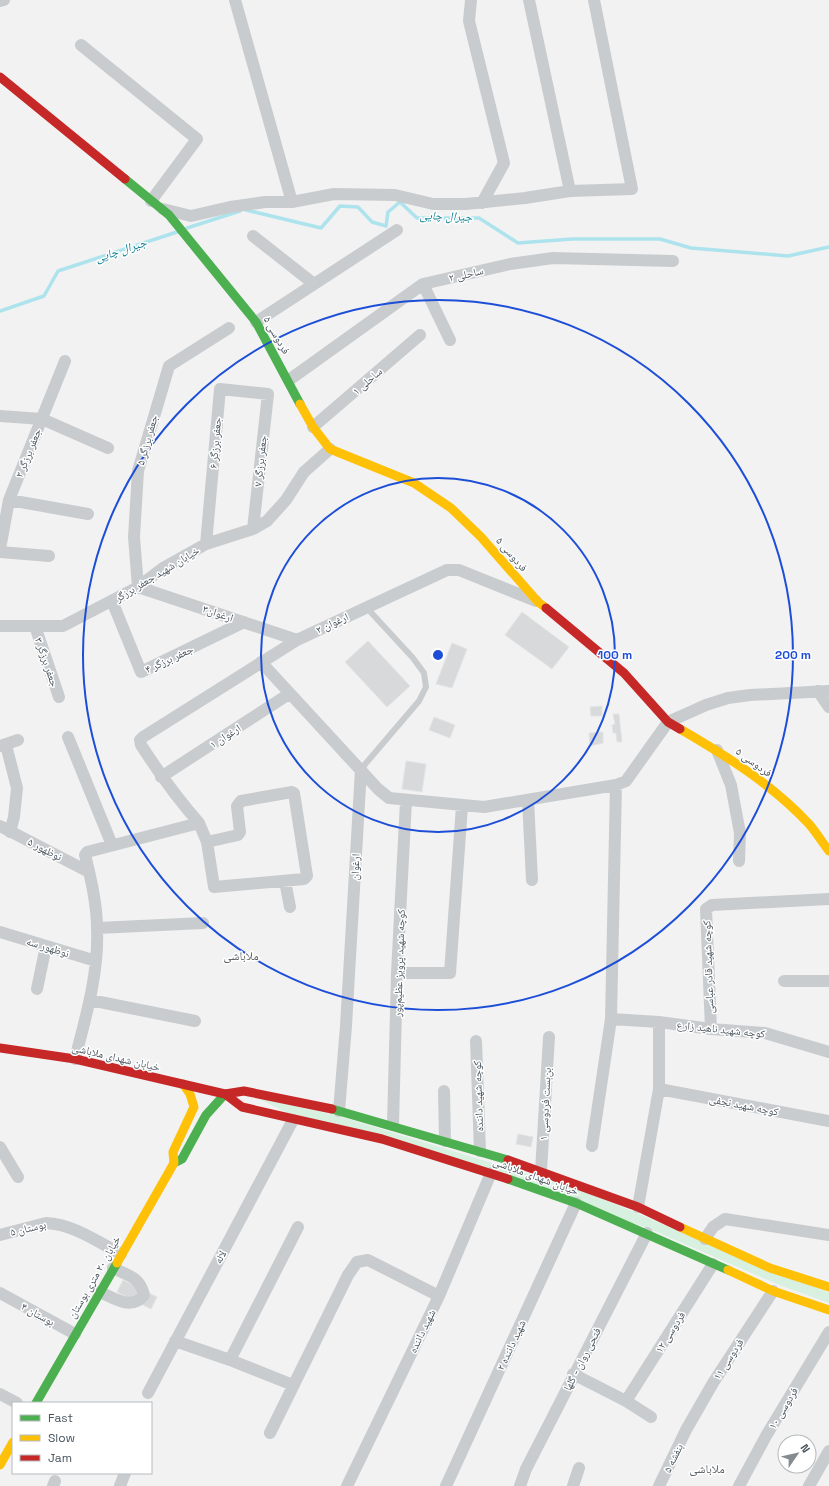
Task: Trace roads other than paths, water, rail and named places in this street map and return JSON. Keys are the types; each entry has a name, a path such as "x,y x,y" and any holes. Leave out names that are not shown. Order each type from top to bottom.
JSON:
{"street":[{"path":"0,1 4,0"},
{"path":"235,0 292,202"},
{"path":"471,0 469,21 504,163 482,203"},
{"path":"529,0 570,191"},
{"path":"81,45 197,139 160,208 191,216 230,207 265,202 292,202 334,194 394,195 433,204 482,203 570,191 632,189 594,0"},
{"name":"فردوسی ۵","path":"0,77 160,208 256,322 289,380 313,427 330,449 414,483 451,508 481,536 538,602 624,673 668,722 717,750 793,808 809,824 829,851"},
{"path":"256,322 397,230"},
{"path":"253,236 314,284"},
{"name":"ساحلی ۲","path":"289,380 423,284 510,264 553,258 673,261"},
{"path":"423,284 450,340"},
{"name":"جعفر برزگر ۵","path":"138,587 134,537 138,471 169,366 229,328"},
{"name":"ساحلی ۱","path":"313,427 420,335"},
{"name":"جعفر برزگر ۲","path":"0,549 9,500 65,360"},
{"name":"جعفر برزگر ۶","path":"206,544 220,389 268,394"},
{"name":"جعفر برزگر ۷","path":"253,529 268,394"},
{"path":"0,416 42,419 108,448"},
{"name":"خیابان شهید جعفر برزگر","path":"0,626 63,626 138,587 163,568 206,544 253,529 267,521 286,500 304,472 330,449"},
{"path":"9,500 88,514"},
{"path":"0,552 49,556"},
{"name":"ارغوان ۲","path":"162,777 141,745 140,740 297,640 366,607 447,570 458,570 538,602"},
{"name":"ارغوان۳","path":"138,587 297,640"},
{"name":"جعفر برزگر ۴","path":"112,601 140,672 244,622"},
{"name":"جعفر برزگر ۳","path":"35,626 59,697"},
{"path":"261,662 378,789 389,798 462,806 484,807 616,785 626,781 668,722 706,705 728,698 750,695 824,691 829,707"},
{"name":"ارغوان ۱","path":"162,777 289,694"},
{"path":"68,736 112,845"},
{"path":"5,829 14,817 17,788 3,746 18,740"},
{"path":"717,750 730,785 740,833 739,861"},
{"name":"ارغوان","path":"339,1111 346,1026 361,769"},
{"path":"162,777 174,795 199,823 207,842 214,887 304,879 307,876 294,793 292,792 241,801 237,806 240,832 238,836 235,838 207,842"},
{"path":"592,1146 610,1019 616,785"},
{"path":"528,800 532,880"},
{"name":"کوچه شهید پرویز عظیم‌پور","path":"393,1125 406,801"},
{"path":"398,973 450,974 462,806"},
{"path":"75,1059 90,1000 96,961 98,928 85,855 87,852 199,823"},
{"name":"نوظهور ۵","path":"5,829 89,872"},
{"path":"285,881 290,907"},
{"name":"کوچه شهید قادر عباسی","path":"711,1029 706,909 712,905 829,899"},
{"path":"98,928 203,922"},
{"name":"نوظهور سه","path":"0,932 96,961"},
{"path":"37,989 46,946"},
{"path":"784,981 829,982"},
{"path":"90,1000 195,1020"},
{"name":"کوچه شهید ناهید زارع","path":"610,1019 659,1022 711,1029 765,1033 829,1052"},
{"path":"638,1207 659,1089 659,1022"},
{"name":"بن‌بست فردوسی ۱","path":"541,1171 549,1037"},
{"name":"کوچه شهید داننده","path":"476,1041 480,1150"},
{"name":"خیابان شهدای ملاباشی","path":"0,1048 75,1059 225,1094 244,1091 339,1111 480,1150 638,1207 770,1268 829,1287"},
{"name":"خیابان ۲۰ متری بوستان","path":"174,1163 173,1152 194,1107 190,1094 183,1084"},
{"name":"کوچه شهید نجفی","path":"659,1089 829,1121"},
{"path":"444,1091 444,1141"},
{"name":"خیابان شهدای ملاباشی","path":"225,1094 242,1108 382,1139 491,1173 576,1203 647,1233 773,1291 829,1310"},
{"name":"خیابان ۲۰ متری بوستان","path":"37,1402 174,1163 182,1159 216,1100 225,1094"},
{"name":"لاله","path":"148,1393 293,1120"},
{"path":"0,1147 18,1177"},
{"name":"شهید داننده","path":"347,1486 439,1296 491,1173"},
{"name":"شهید داننده ۲","path":"446,1486 576,1203"},
{"path":"705,1239 713,1227 725,1219 829,1235"},
{"name":"بوستان ۵","path":"0,1235 46,1223 54,1223 65,1225 121,1254"},
{"path":"230,1360 298,1227"},
{"name":"فتحی روان - گلها","path":"520,1486 526,1470 573,1374 647,1233"},
{"path":"270,1433 348,1275 357,1262 368,1260 439,1296"},
{"name":"فردوسی ۱۲","path":"626,1401 713,1264"},
{"path":"100,1292 125,1303 134,1304 144,1295 142,1285 135,1279 113,1268"},
{"name":"فردوسی ۱۱","path":"686,1430 713,1383 773,1291"},
{"name":"بوستان ۴","path":"0,1293 75,1334"},
{"name":"فردوسی ۱۰","path":"739,1486 766,1436 829,1332"},
{"path":"175,1341 230,1360 293,1385"},
{"path":"573,1374 626,1401 651,1417"},
{"path":"0,1394 14,1402"},
{"name":"بنفشه ۵","path":"659,1486 686,1430"},
{"path":"0,1465 12,1444"},
{"path":"809,1486 829,1451"},
{"path":"573,1486 579,1468"},
{"path":"120,1486 125,1474"}],"lane":[{"path":"361,769 419,701 426,687 424,673 413,658 366,607"}],"waterway":[{"name":"جیرال چایی","path":"246,210 321,228 340,206 358,207 372,222 386,226 388,212 400,202 417,218 479,218 518,243 572,239 660,239 691,248 788,256 829,247"},
{"name":"جیرال چایی","path":"187,228 240,211"},
{"name":"جیرال چایی","path":"0,311 44,296 58,271 177,232"}],"district":[{"name":"ملاباشی","path":"241,956"},
{"name":"ملاباشی","path":"707,1469"}]}
